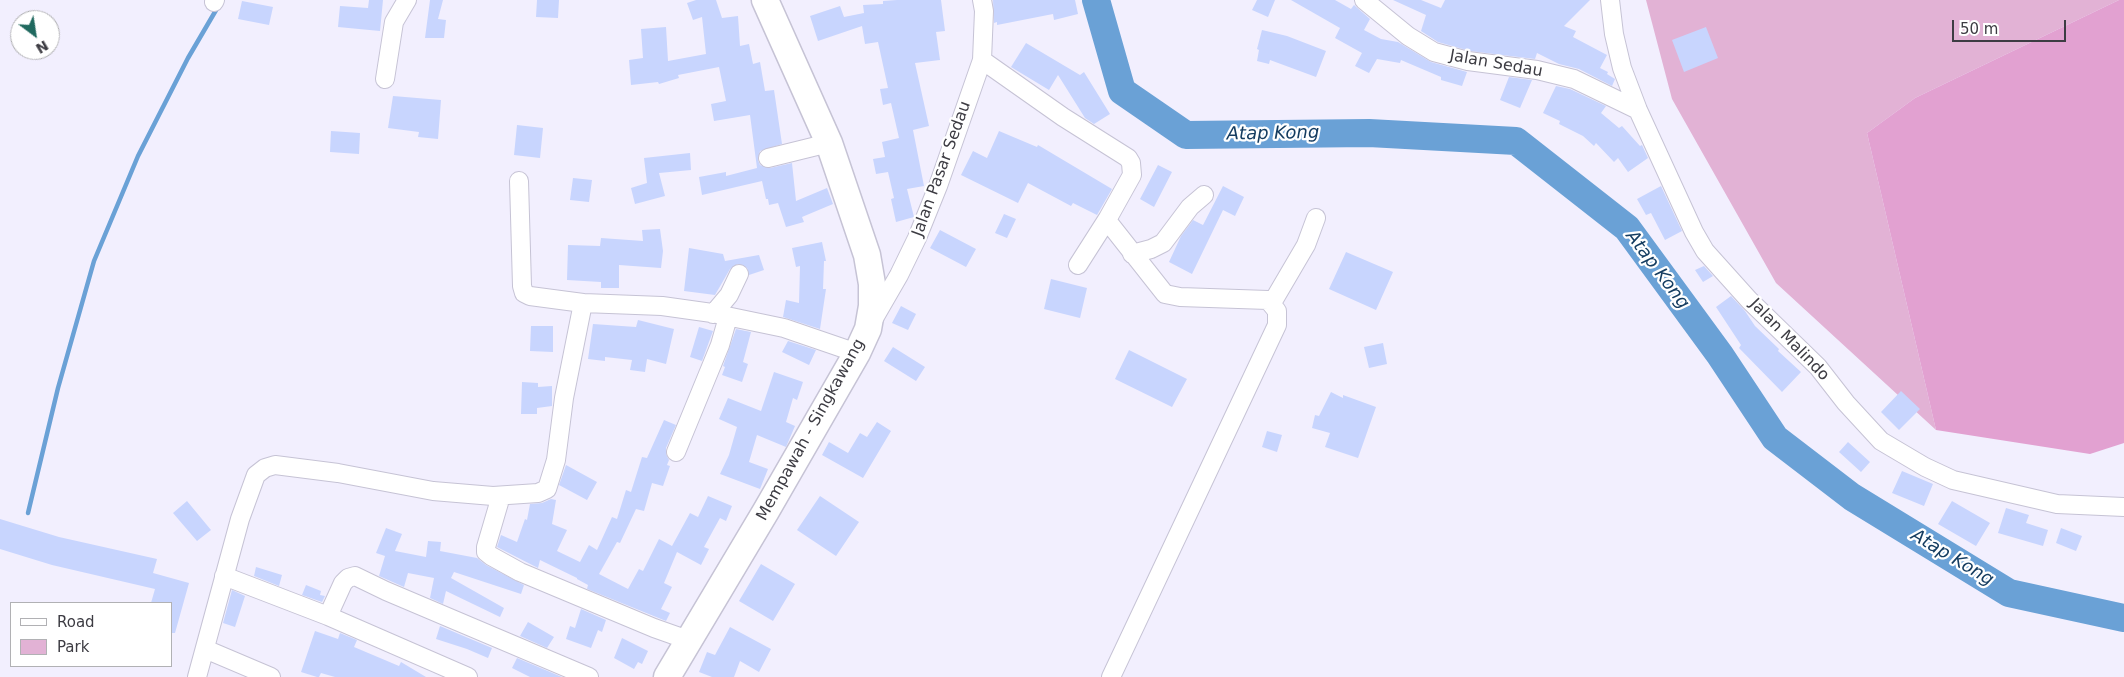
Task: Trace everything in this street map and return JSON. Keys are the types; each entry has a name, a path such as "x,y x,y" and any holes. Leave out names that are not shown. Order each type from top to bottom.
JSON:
{"highway":[{"name":"Mempawah - Singkawang","path":"667,677 857,353 868,329 872,306 872,284 867,255 829,143 765,0"}],"street":[{"path":"385,80 394,22 407,0"},
{"name":"Jalan Pasar Sedau","path":"868,329 899,275 917,238 938,186 982,60 984,11 982,0"},
{"name":"Jalan Sedau","path":"1364,0 1408,36 1434,52 1468,61 1537,70 1574,79 1638,110"},
{"name":"Jalan Malindo","path":"1610,0 1614,34 1622,68 1638,110 1684,214 1705,251 1749,300 1818,367 1880,440 1925,467 1953,480 2057,504 2124,507"},
{"path":"982,60 1063,117 1128,158 1132,164 1132,175 1108,218 1078,265"},
{"path":"768,158 829,143"},
{"path":"519,181 522,286 524,293 530,296 583,303 662,306 721,315 784,328 857,353"},
{"path":"1132,254 1151,249 1162,243 1190,207 1204,195"},
{"path":"1108,218 1111,228 1165,294 1180,297 1268,300 1277,311 1277,325 1111,677"},
{"path":"1272,303 1306,245 1316,218"},
{"path":"676,452 720,345 721,315 739,274"},
{"path":"197,677 240,519 256,475 265,468 272,465 338,473 433,491 500,496 543,492 549,487 556,460 564,398 583,303"},
{"path":"500,496 486,548 486,552 491,556 520,572 654,628 688,640"},
{"path":"224,576 328,616 468,677"},
{"path":"328,616 343,583 348,578 354,576 589,677"},
{"path":"205,650 271,677"}],"green space":[{"path":"1646,0 2119,0 1915,98 1867,133 1936,430 1776,283 1672,99"}],"shaded area":[{"path":"2119,0 2124,0 2124,443 2090,454 1936,430 1867,133 1915,98"}],"building":[{"path":"369,0 383,0 380,31 338,27 340,6 368,8"},
{"path":"430,0 443,0 438,19 446,20 444,38 425,38"},
{"path":"537,0 559,0 558,18 536,17"},
{"path":"696,0 716,0 722,18 738,16 740,46 749,44 753,64 760,62 765,91 774,90 782,144 760,151 758,160 760,165 770,168 792,163 796,201 827,188 833,204 802,217 804,222 786,227 778,203 769,205 762,181 702,195 699,177 726,172 726,176 757,168 750,115 714,121 711,104 726,101 719,67 678,75 679,78 659,84 658,82 631,85 629,60 643,58 641,29 666,27 668,61 706,54 702,17 693,20 687,3"},
{"path":"941,0 945,31 936,32 940,60 915,63 929,126 913,130 924,186 907,189 914,217 896,222 891,199 894,198 888,172 876,174 873,159 885,157 882,142 899,138 891,103 883,105 880,89 888,88 878,42 865,44 862,26 818,41 810,16 840,6 844,17 864,13 863,5 883,4 883,1"},
{"path":"993,0 1075,0 1078,14 1054,20 1053,14 997,25 997,22 994,23"},
{"path":"1257,0 1275,0 1268,17 1252,10"},
{"path":"1291,0 1335,0 1351,9 1354,5 1370,19 1364,30 1381,39 1398,42 1431,62 1467,72 1462,86 1441,80 1441,77 1401,60 1400,63 1377,59 1369,73 1355,66 1362,53 1335,38 1340,28"},
{"path":"1393,0 1421,0 1441,8 1445,0 1590,0 1564,26 1576,31 1573,37 1607,55 1600,68 1608,72 1607,74 1615,79 1612,86 1579,69 1559,64 1537,53 1535,59 1470,51 1438,42 1421,31 1426,15"},
{"path":"242,1 273,7 269,25 238,19"},
{"path":"1706,27 1718,58 1684,72 1672,40"},
{"path":"1262,30 1287,36 1326,51 1316,77 1270,60 1269,64 1257,61 1259,50 1257,49"},
{"path":"1026,43 1080,75 1084,72 1110,114 1094,124 1085,118 1058,75 1049,90 1011,67"},
{"path":"1509,77 1532,80 1520,108 1500,100"},
{"path":"1556,86 1570,89 1606,106 1601,113 1619,128 1622,126 1640,146 1642,145 1648,158 1628,172 1618,158 1614,162 1596,143 1594,146 1583,136 1559,124 1560,121 1543,113"},
{"path":"393,96 441,100 438,139 418,137 419,132 388,128"},
{"path":"517,125 543,128 540,158 514,155"},
{"path":"331,131 360,133 359,154 330,152"},
{"path":"999,131 1037,147 1038,145 1112,189 1097,215 1073,203 1071,206 1028,183 1018,203 961,175 973,151 987,158"},
{"path":"690,153 691,170 659,173 665,196 635,204 631,188 647,183 644,158"},
{"path":"1158,165 1172,172 1154,207 1140,199"},
{"path":"573,178 592,180 589,202 570,200"},
{"path":"1223,186 1244,197 1235,216 1223,210 1192,274 1169,262 1181,236 1193,220 1203,225"},
{"path":"1661,186 1682,231 1665,240 1651,213 1646,215 1637,199"},
{"path":"1004,214 1016,219 1007,238 995,233"},
{"path":"660,229 663,251 661,268 619,265 619,288 601,288 601,282 567,280 568,245 600,246 601,238 643,241 642,230"},
{"path":"940,230 976,249 966,267 930,248"},
{"path":"822,242 826,261 824,261 823,289 826,289 820,329 783,317 786,300 799,303 800,266 796,267 792,248"},
{"path":"689,248 723,254 725,261 759,255 764,270 749,275 747,268 738,264 730,269 715,295 684,291"},
{"path":"1346,252 1393,272 1376,310 1329,289"},
{"path":"1704,266 1713,276 1703,282 1695,270"},
{"path":"1051,279 1087,288 1080,318 1044,309"},
{"path":"1731,296 1745,311 1755,326 1779,349 1778,351 1801,372 1782,392 1739,348 1741,345 1716,307"},
{"path":"901,306 916,314 908,330 892,323"},
{"path":"638,320 674,329 666,364 647,359 645,372 630,370 632,360 605,357 605,361 588,359 593,324 636,327"},
{"path":"531,326 553,326 553,352 530,351"},
{"path":"699,327 713,331 702,361 690,357"},
{"path":"736,329 751,332 743,362 748,364 742,382 722,375 725,367 723,366"},
{"path":"788,341 816,350 809,365 782,352"},
{"path":"1383,343 1387,364 1369,368 1364,347"},
{"path":"893,347 925,367 916,381 884,361"},
{"path":"1129,350 1187,379 1172,407 1115,379"},
{"path":"774,372 803,382 797,400 793,398 786,422 795,426 786,447 757,435 749,462 768,469 760,489 720,474 729,455 737,427 719,419 728,398 761,411"},
{"path":"522,382 538,383 538,387 552,386 552,406 537,408 537,414 521,414"},
{"path":"1901,391 1920,409 1899,430 1881,412"},
{"path":"1331,392 1343,398 1343,395 1376,407 1358,458 1325,447 1330,433 1312,428 1315,415 1319,416"},
{"path":"664,420 676,425 666,448 669,460 667,465 670,466 663,486 652,483 644,511 636,509 620,543 617,542 599,574 628,589 639,569 643,571 659,539 672,546 690,513 698,517 708,496 732,506 726,521 720,518 704,547 709,549 701,565 677,552 664,583 672,587 661,609 670,613 666,621 587,589 588,585 577,578 540,560 538,568 497,547 501,535 517,542 525,519 527,520 530,504 542,503 551,499 556,500 552,524 567,530 557,551 580,562 589,545 597,550 612,517 617,519 626,490 631,492 642,457 647,458"},
{"path":"877,422 891,431 863,478 822,455 829,442 848,453 860,433 867,437"},
{"path":"1267,431 1282,435 1277,452 1262,447"},
{"path":"1848,442 1870,462 1861,472 1839,452"},
{"path":"566,465 597,482 587,500 559,485"},
{"path":"1902,471 1933,484 1924,506 1892,493"},
{"path":"820,496 859,522 836,556 797,530"},
{"path":"187,501 211,530 197,541 173,513"},
{"path":"1952,501 1990,523 1976,546 1938,524"},
{"path":"2006,508 2029,515 2026,523 2048,530 2043,546 1998,533"},
{"path":"0,519 59,537 157,559 153,573 189,583 175,633 172,633 172,602 151,602 155,589 52,565 0,549"},
{"path":"386,528 402,534 395,551 426,557 428,541 441,542 440,551 477,558 486,565 524,585 521,594 454,572 451,578 504,608 500,617 446,591 443,604 430,598 434,578 408,573 404,587 379,576 385,556 376,553"},
{"path":"2061,528 2082,536 2076,551 2056,543"},
{"path":"761,564 795,584 773,621 739,601"},
{"path":"256,567 282,575 279,586 254,576"},
{"path":"306,585 321,591 320,595 325,596 322,602 302,595"},
{"path":"232,590 245,596 235,627 223,623"},
{"path":"581,609 606,620 602,632 598,630 591,648 566,639 570,626 575,628"},
{"path":"528,622 554,637 547,648 520,636"},
{"path":"440,626 492,648 488,658 436,639"},
{"path":"730,627 771,649 759,672 740,661 734,677 712,677 699,672 707,652 715,655"},
{"path":"315,631 338,639 340,633 357,640 354,647 399,666 401,662 426,677 335,677 321,673 317,677 301,672"},
{"path":"622,638 648,651 642,664 638,662 634,669 614,658"},
{"path":"517,658 562,677 530,677 512,668"}],"waterway":[{"name":"Atap Kong","path":"1096,0 1122,91 1186,135 1369,133 1516,141 1627,228 1720,355 1775,438 1852,497 2009,593 2124,618"},
{"path":"28,513 58,388 94,261 138,156 188,58 219,5"}]}
